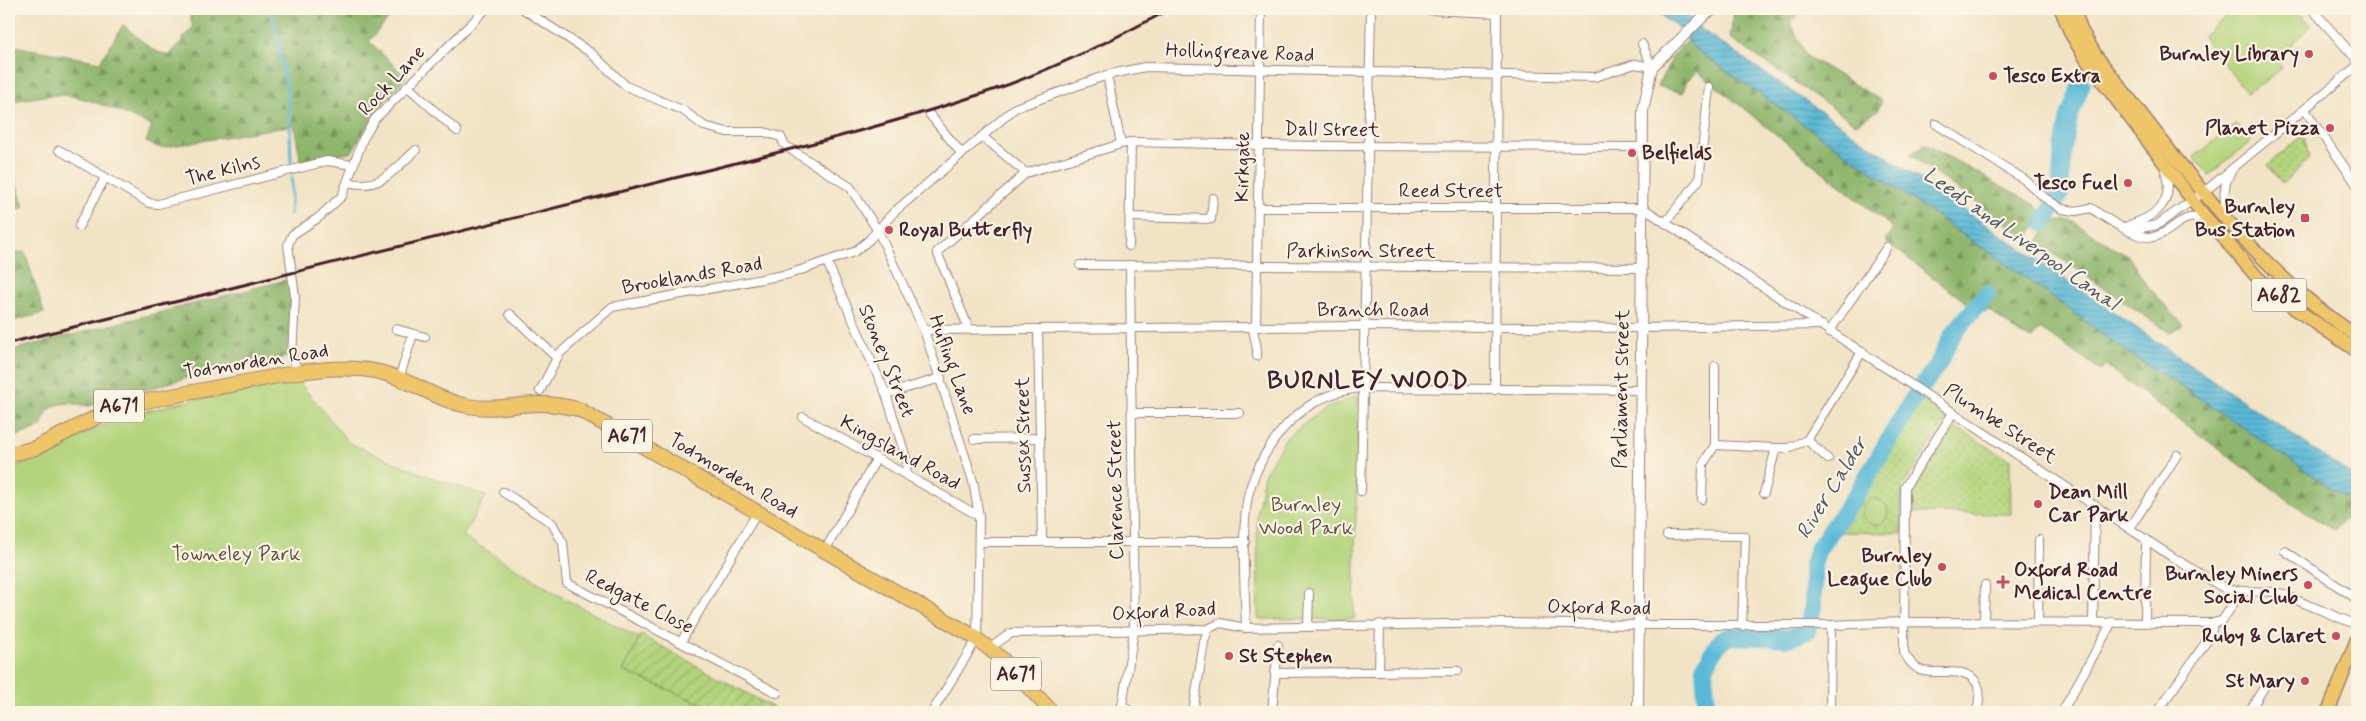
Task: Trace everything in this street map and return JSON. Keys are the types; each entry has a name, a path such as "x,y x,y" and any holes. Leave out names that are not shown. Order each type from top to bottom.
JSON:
{"highway":[{"name":"Todmorden Road","path":"9,456 35,448 119,406 299,372 360,369 380,372 451,402 490,409 539,404 578,409 602,421 757,514 977,639 990,648 1052,712"}],"main road":[{"name":"A682","path":"2062,9 2071,34 2088,62 2163,162 2257,277 2294,308 2357,351"},
{"name":"A682","path":"2074,9 2081,30 2096,56 2204,192 2268,264 2303,296 2357,336"},
{"path":"2328,712 2357,640"}],"street":[{"name":"Rock Lane","path":"299,372 292,358 295,296 288,245 292,234 338,202 348,182 363,139 375,118 486,9"},
{"name":"Hufling Lane","path":"523,9 591,53 626,86 684,111 704,126 727,132 764,132 781,137 784,144 790,149 850,186 878,231 924,330 973,481 979,516 980,542 977,639"},
{"name":"Kirkgate","path":"1257,356 1258,342 1253,335 1258,266 1262,70 1261,9"},
{"path":"1361,491 1371,9"},
{"path":"1405,9 1497,11 1495,390"},
{"path":"2312,9 2357,60"},
{"path":"1642,44 1652,67 1710,11"},
{"name":"Hollingreave Road","path":"878,231 893,213 1015,108 1106,75 1144,67 1595,77 1635,64 1652,67"},
{"path":"2123,227 2141,228 2158,225 2204,192 2357,66"},
{"name":"Parliament Street","path":"1638,712 1642,147 1643,111 1652,67"},
{"path":"1106,75 1122,144"},
{"path":"407,86 457,131"},
{"path":"1665,223 1699,180 1709,87"},
{"path":"2305,110 2357,185"},
{"path":"930,115 962,154"},
{"path":"1936,124 2025,180 2045,198 2062,209 2076,211 2091,208 2133,234 2152,238 2171,229 2186,218 2196,216 2213,225"},
{"path":"969,329 937,252 1026,174 982,136"},
{"path":"1129,246 1131,142"},
{"name":"Dall Street","path":"1026,174 1131,142 1368,147 1642,147"},
{"name":"The Kilns","path":"59,150 149,203 158,204 327,161 353,165"},
{"path":"348,182 363,186 379,181 416,150"},
{"path":"2123,227 2142,221 2165,202 2168,195 2169,182 2163,162"},
{"path":"2228,219 2223,192 2226,179 2236,164"},
{"path":"2186,218 2193,200 2194,188 2187,170"},
{"path":"79,226 105,178"},
{"path":"1130,216 1211,218 1213,198"},
{"path":"2193,200 2214,203"},
{"name":"Reed Street","path":"1259,208 1643,208"},
{"name":"Plumbe Street","path":"1643,208 1822,325 1829,332 2224,588 2242,591 2277,592 2357,625"},
{"name":"Brooklands Road","path":"540,391 557,358 612,308 790,274 854,252 878,231"},
{"path":"1829,332 1887,247"},
{"name":"Stoney Street","path":"827,262 886,394 907,461 906,475"},
{"name":"Parkinson Street","path":"1080,265 1642,268"},
{"name":"Clarence Street","path":"1120,709 1134,630 1130,265"},
{"path":"510,314 557,358"},
{"name":"Branch Road","path":"924,330 1255,326 1640,328 1822,325"},
{"path":"396,328 425,337"},
{"name":"Sussex Street","path":"1038,328 1042,541"},
{"path":"399,379 413,334"},
{"path":"1715,445 1788,448 1807,440 1862,352"},
{"path":"1702,499 1703,464 1715,445 1715,366"},
{"path":"886,394 941,378"},
{"path":"1246,628 1244,542 1247,501 1256,470 1274,438 1287,422 1311,404 1347,389 1363,388 1640,390"},
{"path":"1132,413 1240,413"},
{"path":"1953,413 1905,487 1904,653 1910,664 1920,670 1934,674 1958,672 1969,676 1977,684 1980,695 1976,712"},
{"name":"Kingsland Road","path":"804,417 979,516"},
{"path":"974,439 1040,438"},
{"path":"1807,440 1828,459"},
{"path":"1764,493 1776,448"},
{"path":"2130,528 2177,455"},
{"path":"824,552 877,458"},
{"name":"Redgate Close","path":"503,492 552,523 563,543 567,583 777,693"},
{"path":"2094,622 2095,505"},
{"path":"681,642 757,514"},
{"path":"1667,535 1745,536 1742,626"},
{"path":"2145,622 2146,539"},
{"path":"2038,622 2039,540"},
{"path":"980,542 1244,542"},
{"path":"2285,551 2357,599"},
{"path":"1984,621 1985,585"},
{"path":"2156,712 2211,635 2213,623 2222,621 2242,591"},
{"path":"1308,625 1309,593"},
{"name":"Oxford Road","path":"990,648 1010,633 1208,629 1220,623 1246,628 1308,625 1500,623 1742,626 1984,621 2213,623"},
{"path":"2062,712 2112,622"},
{"path":"1379,672 1380,624"},
{"path":"1830,712 1831,624"},
{"path":"1193,712 1204,642 1208,629"},
{"path":"932,712 977,639"},
{"path":"1272,712 1278,645"},
{"path":"1275,672 1458,671"},
{"path":"2250,712 2266,684"},
{"path":"1120,709 1132,712"}],"green space":[{"path":"188,9 397,9 369,41 406,77 374,114 351,153 330,155 301,162 294,125 160,148 146,142 152,126 95,102 59,95 9,101 9,45 100,62 123,25 153,50 169,56 193,27"},
{"path":"1738,9 1809,9 1790,20 1805,55 1882,101 1877,111 1856,124 1730,38 1734,11"},
{"path":"2236,9 2296,9 2311,25 2277,60 2282,68 2248,94 2202,36"},
{"path":"1689,39 1694,48 2026,278 2127,352 2198,397 2357,506 2357,531 2345,519 2335,530 2309,515 2104,365 2101,370 2040,329 2032,339 2019,333 1989,310 1980,313 1885,241 1893,228 1697,71 1686,82 1683,93 1657,86 1674,55"},
{"path":"2237,124 2251,141 2209,175 2194,157"},
{"path":"2304,135 2309,159 2282,184 2267,165"},
{"path":"1925,144 2036,205 2045,215 2032,230 2029,240 1910,155"},
{"path":"9,161 24,207 9,214"},
{"path":"2051,220 2072,221 2129,257 2145,283 2183,325 2170,333 2038,243"},
{"path":"25,252 44,313 9,322 9,253"},
{"path":"290,279 291,317 287,357 200,374 89,406 59,404 48,411 41,427 9,439 9,351"},
{"name":"Towneley Park","path":"298,381 349,443 425,475 486,496 463,536 567,600 639,638 624,671 722,712 9,712 9,468 119,418 178,403"},
{"name":"Burnley Wood Park","path":"1358,395 1354,619 1258,619 1257,514 1264,475 1285,439 1321,411"},
{"path":"1923,396 1950,414 1902,487 1902,533 1840,532"},
{"path":"1955,427 2010,460 2011,514 1914,513 1913,492"},
{"path":"1875,499 1884,503 1888,512 1884,521 1875,525 1866,521 1862,512 1866,503"},
{"path":"641,635 781,712 722,712 623,671"}],"water":[{"path":"1656,9 1682,9 1702,30 2357,479 2357,506 2198,397 2127,352 2026,278 1694,48 1673,23 1666,20"}],"waterway":[{"path":"272,9 289,102 291,162"},
{"name":"River Calder","path":"2044,223 2060,193 2063,149 2069,117 2081,85"},
{"path":"290,214 292,178"},
{"name":"River Calder","path":"1707,712 1704,668 1720,641 1732,636 1790,638 1807,631 1813,608 1813,564 1818,549 1856,495 1912,401 1938,364 1953,334 1987,294"}],"railway":[{"path":"9,343 860,131 993,90 1038,73 1105,43 1170,9"}],"place":[{"name":"Burnley Library","path":"2309,54"},
{"name":"Tesco Extra","path":"1993,76"},
{"name":"Planet Pizza","path":"2330,128"},
{"name":"Belfields","path":"1632,153"},
{"name":"Tesco Fuel","path":"2128,183"},
{"name":"Burnley Bus Station","path":"2305,218"},
{"name":"Royal Butterfly","path":"889,230"},
{"name":"Dean Mill Car Park","path":"2038,504"},
{"name":"Burnley League Club","path":"1942,567"},
{"name":"Oxford Road Medical Centre","path":"2003,582"},
{"name":"Burnley Miners Social Club","path":"2308,585"},
{"name":"Ruby & Claret","path":"2336,636"},
{"name":"St Stephen","path":"1229,656"},
{"name":"St Mary","path":"2305,681"}],"district":[{"name":"BURNLEY WOOD","path":"1368,381"}],"water label":[{"name":"Leeds and Liverpool Canal","path":"2021,239"}]}
